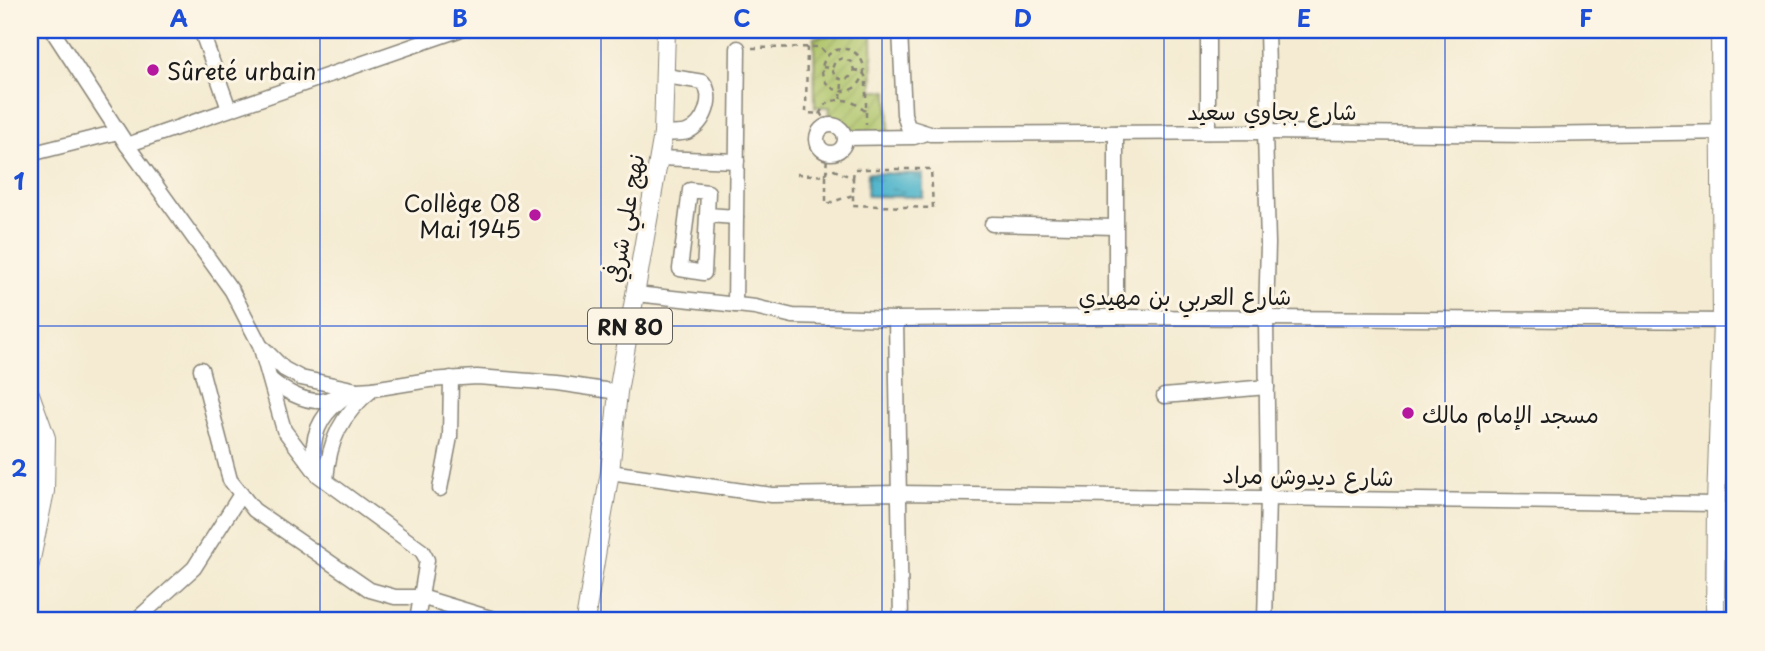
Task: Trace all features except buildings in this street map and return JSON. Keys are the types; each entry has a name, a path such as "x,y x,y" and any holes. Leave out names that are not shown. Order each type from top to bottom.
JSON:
{"main road":[{"name":"نهج علي شرفي","path":"585,621 610,472 618,392 663,134 666,30"},
{"path":"1716,621 1716,503 1728,321 1728,132 1720,30"},
{"path":"30,394 46,438 46,451 45,491 30,564"}],"street":[{"path":"52,30 118,132 232,291 260,345 284,430 322,477 422,551 427,559 417,621"},
{"path":"201,30 229,109"},
{"path":"127,145 459,30"},
{"path":"900,30 904,114 908,127 925,133"},
{"path":"1208,30 1208,132"},
{"path":"1265,621 1268,497 1265,132 1269,110 1267,30"},
{"path":"735,305 738,48"},
{"path":"663,134 687,132 704,116 708,101 708,88 703,82 666,76"},
{"path":"823,120 838,126 845,138 838,150 827,151 819,146 817,139 823,120"},
{"path":"30,154 118,132"},
{"name":"شارع بجاوي سعيد","path":"845,138 914,137 925,133 1265,132 1530,135 1728,132"},
{"path":"1116,133 1116,317"},
{"path":"659,158 737,161"},
{"path":"690,190 708,192 707,215 704,273 680,269 690,190"},
{"path":"707,215 736,217"},
{"path":"992,224 1115,227"},
{"name":"شارع العربي بن مهيدي","path":"636,294 735,305 793,316 895,319 1116,317 1728,321"},
{"path":"895,319 901,621"},
{"path":"260,345 284,369 301,378 357,390"},
{"path":"201,369 230,480 254,510 370,590 395,597 421,597 500,621"},
{"path":"270,379 295,395 321,401 357,390 400,383 478,377 556,383 618,392"},
{"path":"440,488 450,438 452,378"},
{"path":"1164,396 1267,387"},
{"path":"322,477 336,431 361,399 373,389"},
{"path":"322,477 313,445 318,430 333,405 357,390"},
{"name":"شارع ديدوش مراد","path":"610,472 772,495 899,493 1716,503"},
{"path":"135,621 194,568 241,494"}],"path":[{"path":"807,47 806,113 823,120 826,104 841,99 852,101 866,113"},
{"path":"738,48 820,47 827,55"},
{"path":"842,48 843,58"},
{"path":"842,48 857,53 864,68 859,84 842,91 828,86 821,71 827,55 842,48"},
{"path":"843,58 851,62 854,70 850,77 842,80 835,77 832,69 835,61 843,58"},
{"path":"822,66 832,69"},
{"path":"854,70 863,72"},
{"path":"863,72 867,86 866,138"},
{"path":"841,99 842,80"},
{"path":"827,151 825,204 853,195"},
{"path":"854,169 931,169 933,208 853,205 853,195 854,169"},
{"path":"826,170 834,170 853,178"},
{"path":"797,174 826,176"}],"green space":[{"path":"872,32 873,91 888,91 889,131 849,131 839,119 829,117 830,107 815,107 814,37"}],"water":[{"path":"868,173 923,174 923,197 867,196"}],"place":[{"name":"Sûreté urbain","path":"153,70"},
{"name":"Collège 08 Mai 1945","path":"535,215"},
{"name":"مسجد الإمام مالك","path":"1408,413"}]}
